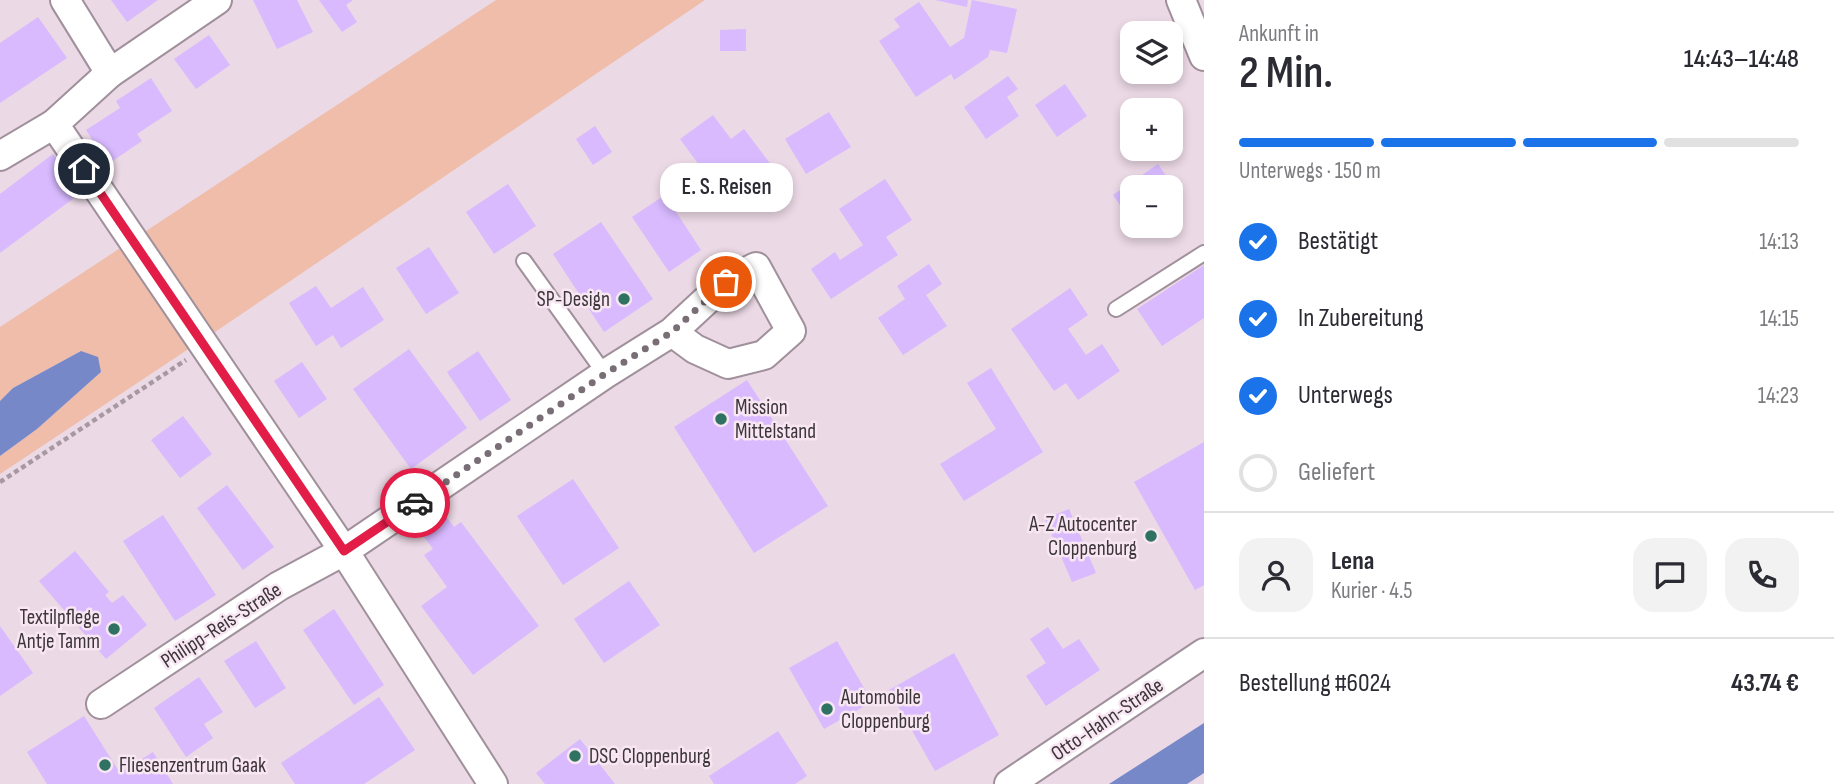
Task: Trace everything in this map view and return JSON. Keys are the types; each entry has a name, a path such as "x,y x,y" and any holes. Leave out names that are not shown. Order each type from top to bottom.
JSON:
{"street":[{"path":"65,0 110,73"},
{"path":"0,156 54,124 110,73 217,0"},
{"path":"1181,0 1204,56"},
{"path":"54,124 344,551 493,784"},
{"name":"Philipp-Reis-Straße","path":"102,704 279,586 344,551 605,374 672,332"},
{"name":"Otto-Hahn-Straße","path":"1009,784 1204,653"}],"lane":[{"path":"1116,309 1204,253"},
{"path":"524,261 605,374"}],"path":[{"path":"0,482 204,348"}],"shaded area":[{"path":"496,0 705,0 209,336 140,235"},
{"path":"125,245 193,346 0,474 0,456 37,429 101,372 81,351 13,388 0,401 0,327"}],"water":[{"path":"81,351 98,357 101,372 37,429 0,456 0,401 13,388"},
{"path":"1204,723 1204,773 1187,784 1109,784"}],"building":[{"path":"111,0 158,0 127,22"},
{"path":"253,0 297,0 313,32 277,49"},
{"path":"319,0 353,0 346,5 357,22 342,32"},
{"path":"935,0 968,0 967,7"},
{"path":"972,0 1017,9 1007,53 990,50 988,57 954,80 951,74 916,97 879,41 900,27 894,19 919,2 950,47 964,38"},
{"path":"38,17 67,58 0,103 0,43"},
{"path":"746,29 746,51 720,51 720,30"},
{"path":"209,35 230,65 196,89 174,59"},
{"path":"1008,76 1018,89 1007,97 1019,116 986,139 964,107"},
{"path":"151,78 172,111 137,134 142,141 108,164 86,130 120,108 116,101"},
{"path":"1065,84 1087,116 1057,137 1035,105"},
{"path":"829,112 851,147 806,174 785,139"},
{"path":"713,115 731,139 744,129 782,179 752,201 730,171 713,184 680,139"},
{"path":"595,126 612,152 593,165 576,139"},
{"path":"53,154 82,192 0,253 0,194"},
{"path":"1158,164 1165,175 1142,175"},
{"path":"885,179 912,220 886,237 898,255 831,299 811,269 835,252 840,260 863,245 839,209"},
{"path":"508,184 536,226 494,254 466,212"},
{"path":"1120,190 1120,205 1113,195"},
{"path":"665,195 701,250 669,272 632,217"},
{"path":"601,222 653,299 604,332 553,254"},
{"path":"429,247 459,293 426,314 396,268"},
{"path":"929,264 942,284 926,295 947,326 903,355 878,318 905,299 897,286"},
{"path":"1204,265 1204,318 1162,346 1137,309"},
{"path":"316,286 331,308 363,287 384,320 341,348 333,335 316,346 289,303"},
{"path":"1070,288 1088,315 1068,329 1086,355 1102,344 1120,371 1078,400 1066,383 1054,391 1011,329"},
{"path":"409,349 467,428 411,469 353,389"},
{"path":"478,351 511,400 480,421 447,372"},
{"path":"302,362 327,399 299,418 274,381"},
{"path":"991,368 1043,452 964,501 940,464 996,429 967,383"},
{"path":"747,380 828,506 754,553 674,427"},
{"path":"183,416 212,454 180,478 151,440"},
{"path":"1204,442 1204,585 1195,590 1134,482"},
{"path":"573,479 619,548 563,585 517,516"},
{"path":"227,485 274,547 243,570 197,508"},
{"path":"1069,509 1096,573 1072,582 1045,519"},
{"path":"163,515 216,595 175,621 123,541"},
{"path":"445,515 454,527 461,522 539,626 473,675 421,606 447,587 424,555 433,549 421,533"},
{"path":"75,551 109,592 105,595 112,603 123,595 147,625 106,659 39,581"},
{"path":"629,581 660,625 604,663 574,619"},
{"path":"334,609 384,685 354,705 303,630"},
{"path":"0,626 33,673 0,696"},
{"path":"1048,627 1063,649 1079,639 1100,670 1046,706 1026,676 1046,663 1030,639"},
{"path":"256,641 286,688 255,708 224,661"},
{"path":"837,641 872,702 824,729 789,668"},
{"path":"954,653 999,735 935,771 889,690"},
{"path":"199,677 223,712 204,724 213,738 186,757 154,708"},
{"path":"379,697 415,750 364,784 295,784 281,763"},
{"path":"84,716 120,773 153,752 173,784 47,784 27,752"},
{"path":"778,731 807,776 795,784 714,784 709,776"},
{"name":"DSC Cloppenburg","path":"580,739 615,784 545,784 536,773"}],"way so far":[{"path":"415,503 605,374 672,332 726,282"}],"place":[{"name":"E. S. Reisen","path":"726,282"},
{"name":"SP-Design","path":"624,299"},
{"name":"Mission Mittelstand","path":"721,419"},
{"name":"A-Z Autocenter Cloppenburg","path":"1151,536"},
{"name":"Textilpflege Antje Tamm","path":"114,629"},
{"name":"Automobile Cloppenburg","path":"827,709"},
{"name":"DSC Cloppenburg","path":"575,756"},
{"name":"Fliesenzentrum Gaak","path":"105,765"}],"route":[{"path":"84,169 344,551 415,503"}]}
